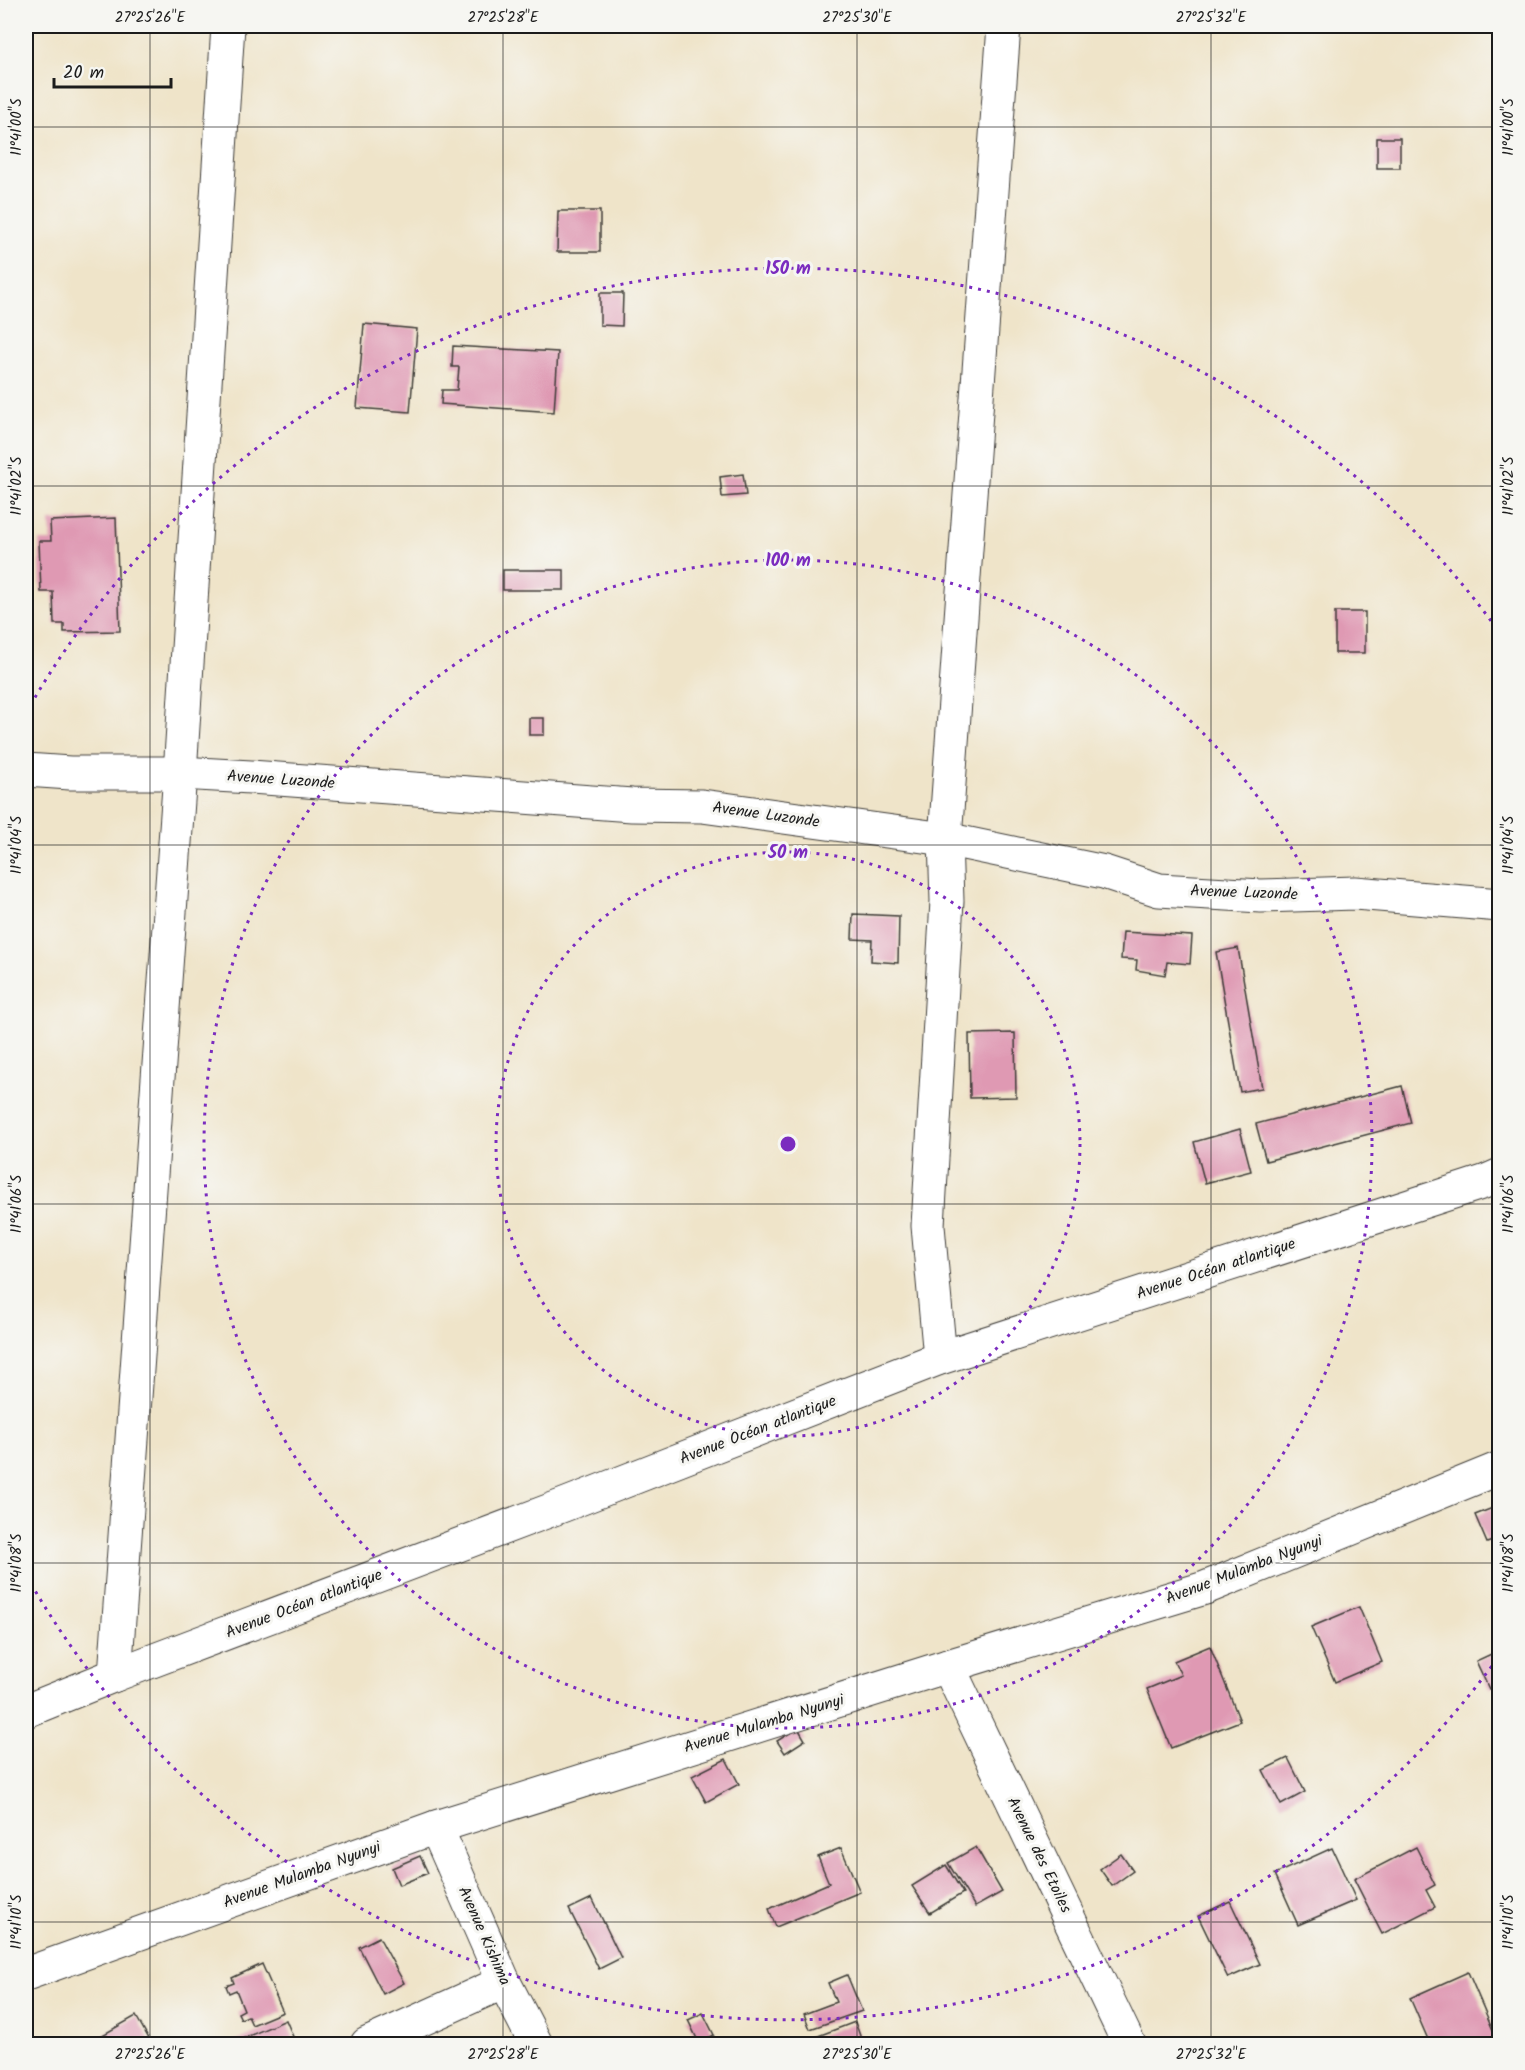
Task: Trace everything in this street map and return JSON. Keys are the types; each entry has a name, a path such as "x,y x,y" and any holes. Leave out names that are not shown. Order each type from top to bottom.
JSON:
{"street":[{"path":"115,1675 180,773 228,26"},
{"path":"940,1358 928,1226 948,901 945,839 1004,26"},
{"name":"Avenue Luzonde","path":"26,770 70,773 180,773 632,805 702,806 945,839 1104,872 1159,890 1262,896 1355,893 1500,905"},
{"name":"Avenue Océan atlantique","path":"26,1711 940,1358 1494,1185"},
{"name":"Avenue Mulamba Nyunyi","path":"26,1974 435,1827 1205,1588 1500,1468"},
{"name":"Avenue des Etoiles","path":"948,1666 1129,2044"},
{"name":"Avenue Kishima","path":"435,1827 504,1982 536,2044"},
{"path":"367,2044 504,1982"}],"building":[{"path":"1377,138 1400,138 1400,168 1377,168"},
{"path":"558,211 600,211 600,252 557,252"},
{"path":"600,293 623,293 622,326 600,325"},
{"path":"364,324 417,329 410,412 357,408"},
{"path":"453,346 558,352 554,412 441,404 442,390 457,390 459,367 452,367"},
{"path":"743,474 746,495 722,497 720,477"},
{"path":"116,518 120,631 64,632 64,624 54,624 53,592 41,592 39,541 51,541 50,521"},
{"path":"503,570 564,570 564,590 503,590"},
{"path":"1335,612 1365,612 1365,653 1335,653"},
{"path":"529,718 544,718 544,735 529,735"},
{"path":"853,914 899,916 898,963 871,961 872,940 852,939"},
{"path":"1123,932 1192,936 1190,964 1167,962 1165,975 1136,970 1137,960 1121,959"},
{"path":"1238,948 1262,1088 1240,1092 1216,952"},
{"path":"1015,1033 1016,1097 970,1098 969,1034"},
{"path":"1402,1086 1411,1123 1266,1161 1256,1124"},
{"path":"1240,1129 1251,1171 1205,1183 1194,1142"},
{"path":"1500,1505 1500,1538 1487,1543 1475,1515"},
{"path":"1359,1607 1382,1662 1335,1682 1311,1627"},
{"path":"1210,1646 1240,1721 1171,1748 1147,1689 1181,1675 1174,1661"},
{"path":"1500,1650 1500,1685 1489,1689 1476,1661"},
{"path":"798,1728 805,1740 785,1753 777,1741"},
{"path":"1288,1758 1305,1792 1281,1805 1263,1770"},
{"path":"726,1759 739,1784 706,1802 692,1776"},
{"path":"976,1847 1002,1892 975,1907 948,1863"},
{"path":"1416,1847 1435,1885 1426,1890 1435,1907 1382,1934 1354,1879"},
{"path":"841,1848 860,1892 776,1927 769,1909 829,1883 818,1857"},
{"path":"1332,1848 1356,1900 1298,1925 1275,1874"},
{"path":"1121,1854 1133,1871 1112,1886 1100,1869"},
{"path":"420,1856 428,1873 399,1885 392,1868"},
{"path":"946,1865 963,1893 930,1913 912,1886"},
{"path":"592,1898 621,1958 599,1969 569,1909"},
{"path":"1230,1901 1260,1964 1228,1978 1198,1916"},
{"path":"379,1937 404,1983 383,1994 359,1947"},
{"path":"262,1964 283,2012 252,2025 248,2016 241,2019 238,2013 244,2010 236,1990 229,1993 226,1986 234,1983 232,1978"},
{"path":"1468,1972 1499,2044 1430,2044 1410,1998"},
{"path":"847,1975 862,2011 810,2029 804,2014 836,2002 828,1983"},
{"path":"703,2013 714,2035 699,2043 688,2020"},
{"path":"136,2016 152,2044 103,2044 99,2037"},
{"path":"286,2020 294,2039 282,2044 230,2044"},
{"path":"855,2022 863,2044 816,2044 813,2038"}]}
